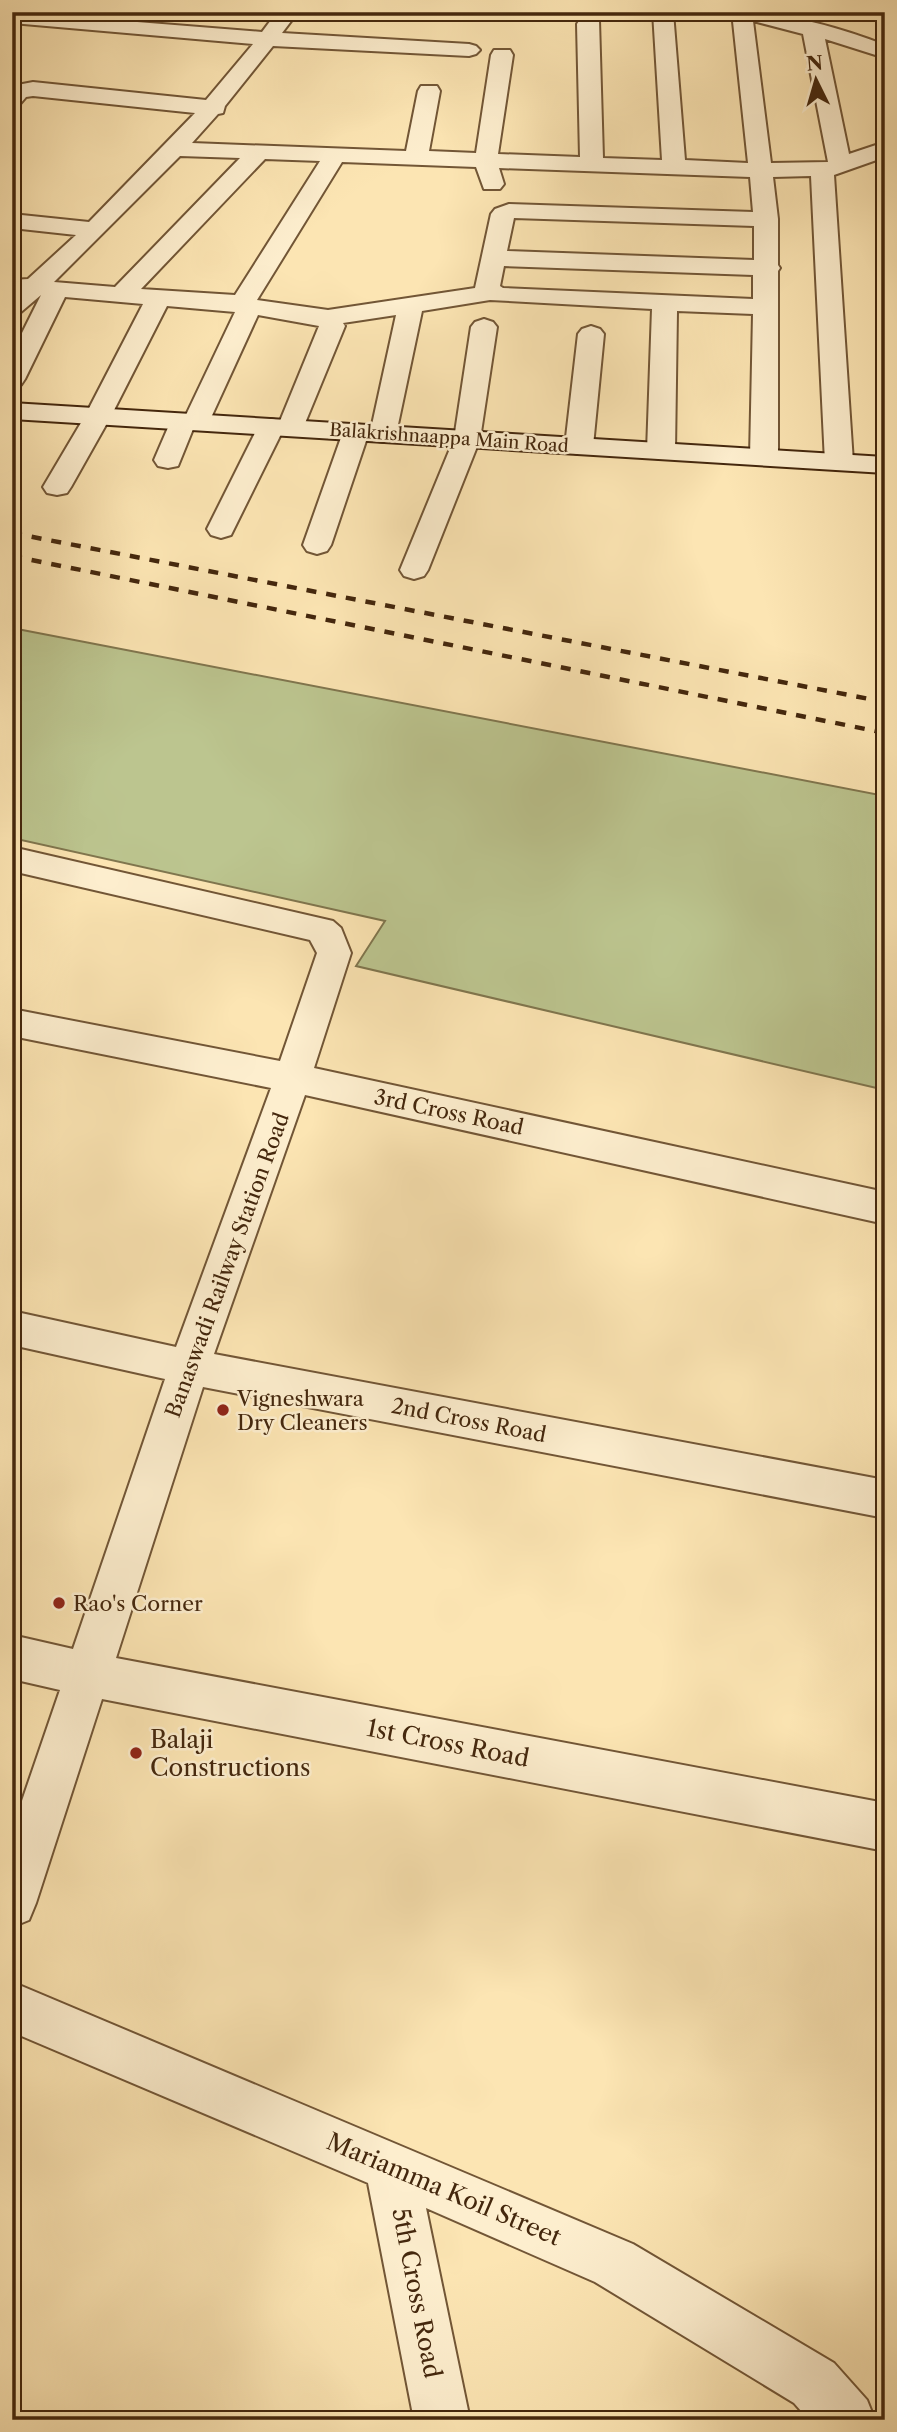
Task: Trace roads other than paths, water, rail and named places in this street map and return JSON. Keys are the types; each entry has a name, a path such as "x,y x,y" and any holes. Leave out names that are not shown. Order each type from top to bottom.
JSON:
{"street":[{"path":"12,307 94,230 215,107 288,12"},
{"path":"663,12 674,167"},
{"path":"764,457 765,307 768,268 766,219 742,12 885,52"},
{"path":"12,17 125,20 268,39 469,50"},
{"path":"589,20 592,165"},
{"path":"813,30 831,168 839,462"},
{"path":"501,223 486,161 502,55"},
{"path":"12,99 19,91 33,89 215,107"},
{"path":"416,158 429,91"},
{"path":"173,149 760,170 831,168 885,149"},
{"path":"121,295 258,153"},
{"path":"168,460 189,422 244,300 335,155"},
{"path":"490,293 487,289 503,214 509,211 766,219"},
{"path":"12,221 94,230"},
{"path":"493,258 768,268"},
{"path":"34,288 242,305 328,317 490,293 765,307"},
{"path":"12,379 34,288"},
{"path":"57,487 98,416 159,298"},
{"path":"661,451 665,302"},
{"path":"317,545 369,433 411,306"},
{"path":"222,529 281,427 332,326 328,317"},
{"path":"414,570 467,439 484,327"},
{"path":"579,446 591,334"},
{"name":"Balakrishnaappa Main Road","path":"12,411 885,465"},
{"name":"Banaswadi Railway Station Road","path":"12,859 321,930 329,937 334,953 293,1078 189,1367 12,1903"},
{"name":"3rd Cross Road","path":"12,1022 293,1078 885,1208"},
{"name":"2nd Cross Road","path":"12,1328 189,1367 885,1500"},
{"name":"1st Cross Road","path":"12,1657 87,1674 885,1827"},
{"name":"Mariamma Koil Street","path":"12,2007 614,2263 814,2383 847,2420"},
{"name":"5th Cross Road","path":"391,2166 442,2420"}],"railway":[{"path":"12,533 885,702"},
{"path":"12,556 885,733"}],"place":[{"name":"Vigneshwara Dry Cleaners","path":"223,1410"},
{"name":"Rao's Corner","path":"59,1603"},
{"name":"Balaji Constructions","path":"136,1753"}]}
